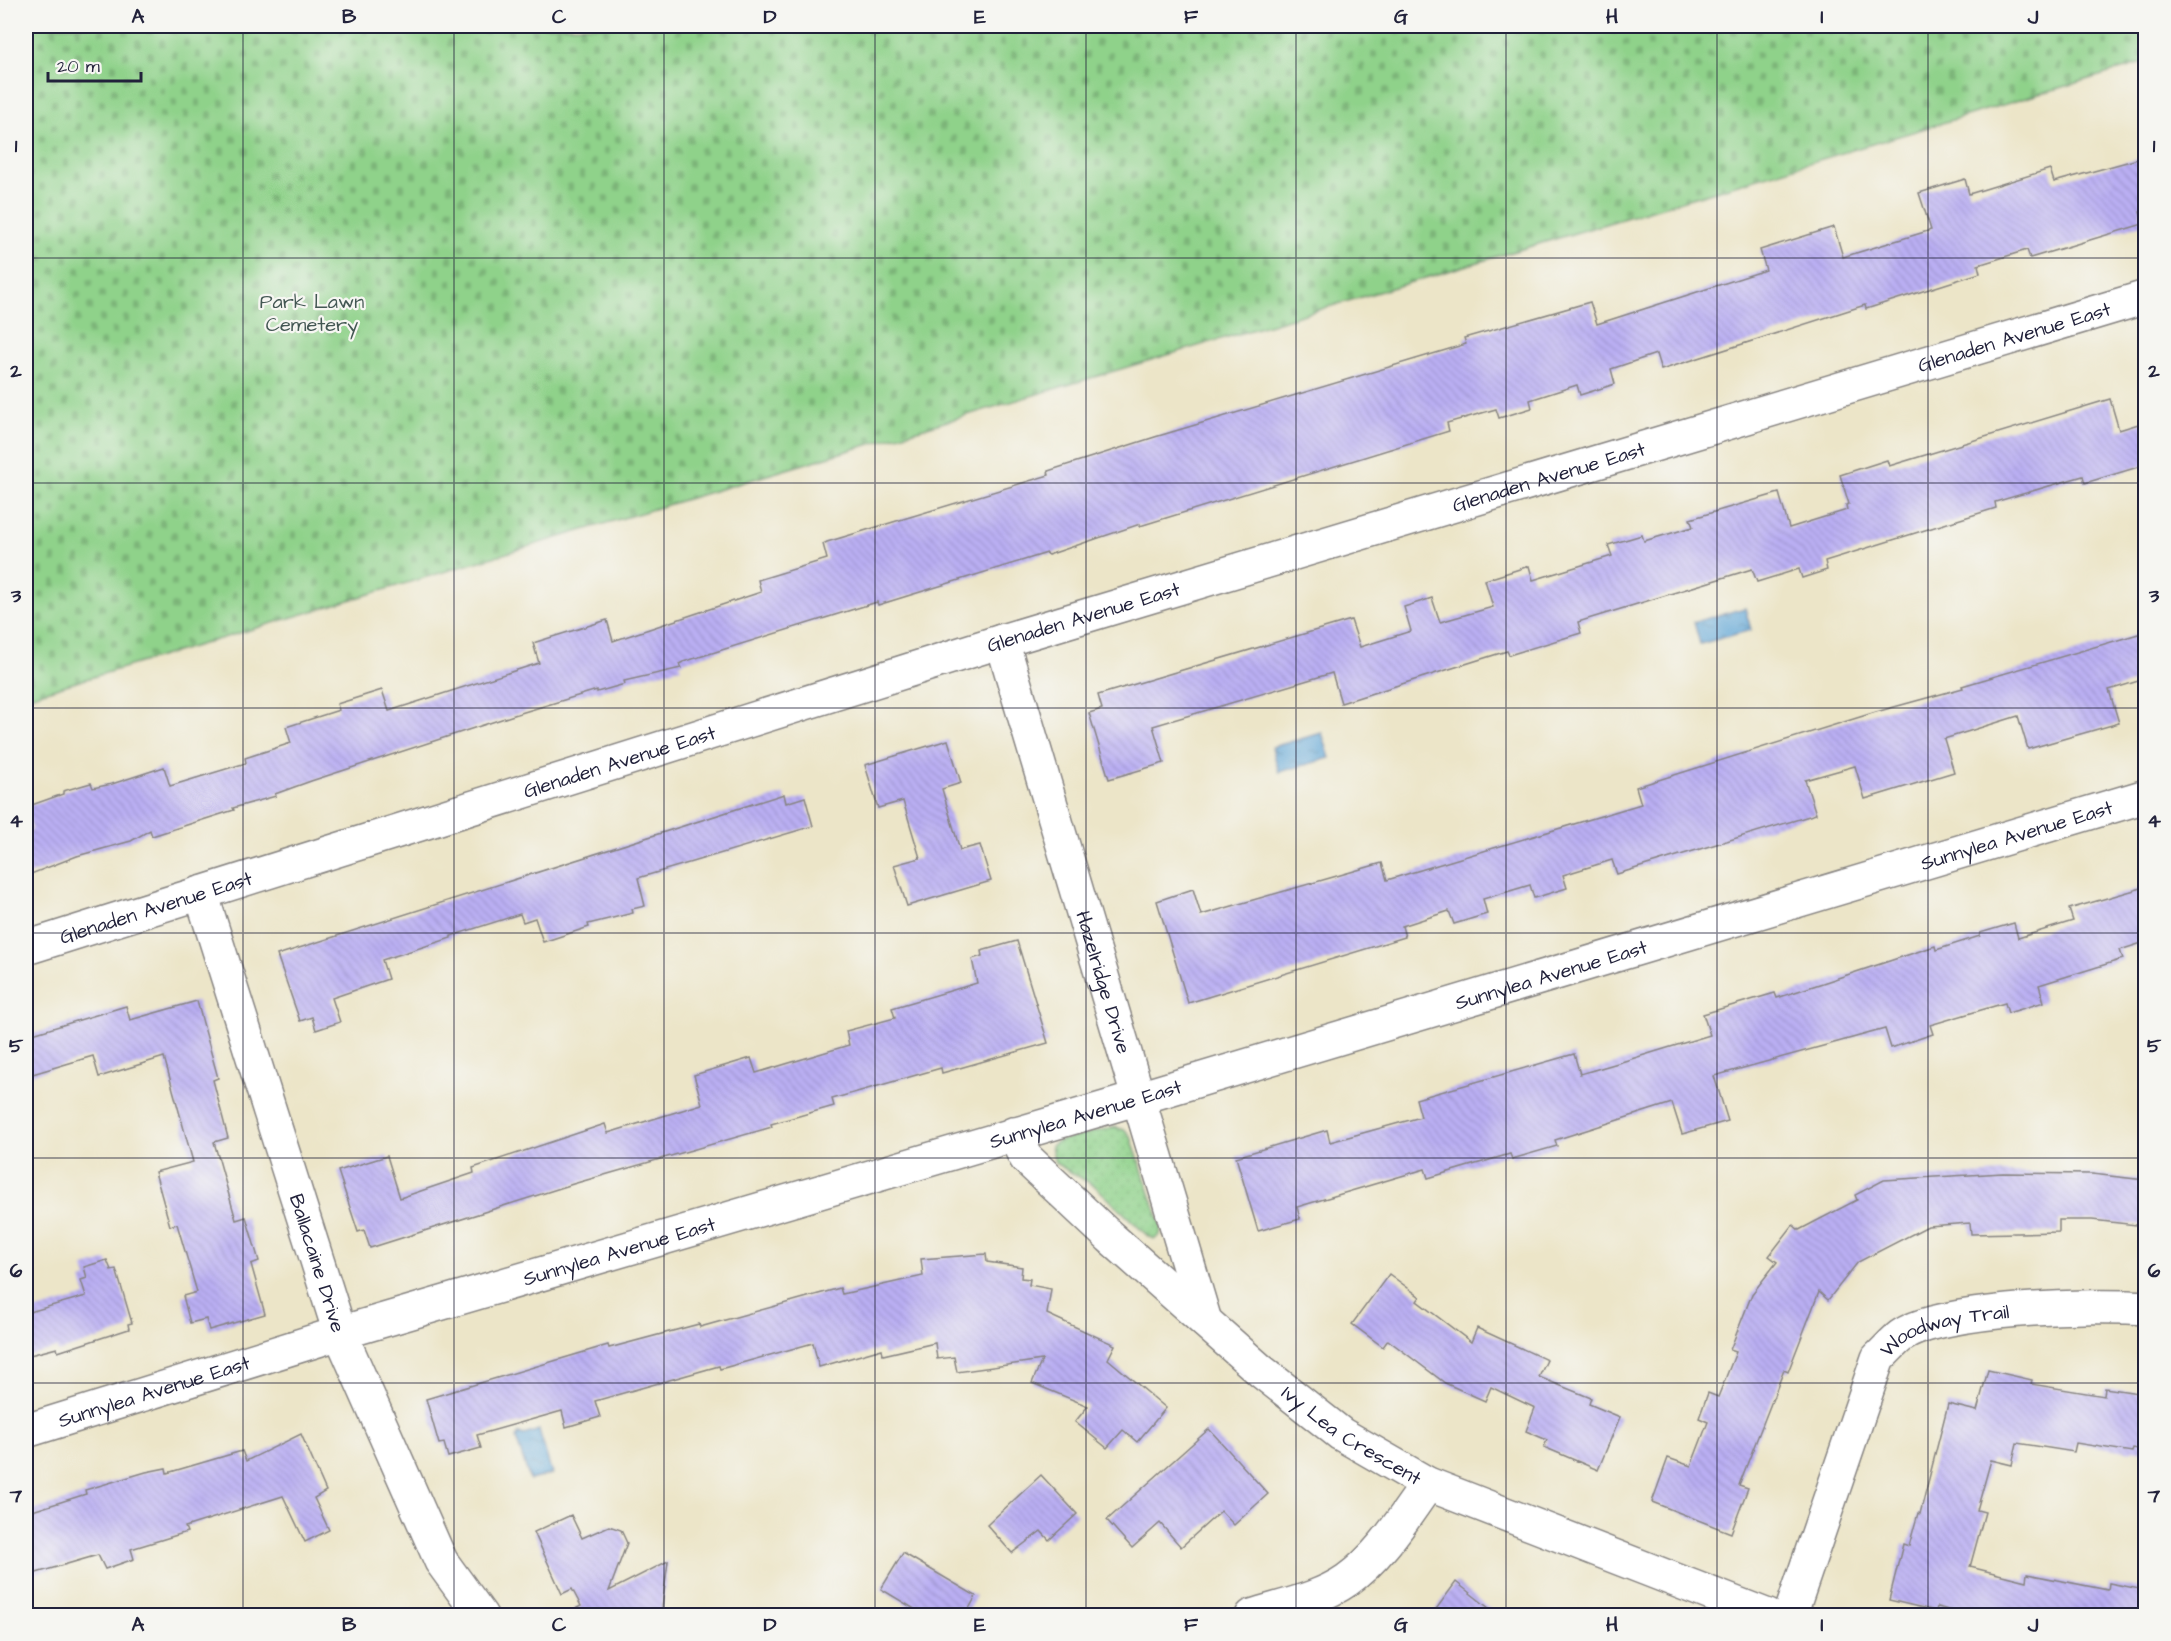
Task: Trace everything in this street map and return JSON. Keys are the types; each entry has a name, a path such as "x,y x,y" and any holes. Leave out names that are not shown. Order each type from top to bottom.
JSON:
{"street":[{"name":"Glenaden Avenue East","path":"26,948 1002,641 2145,297"},
{"name":"Hazelridge Drive","path":"1002,641 1205,1322"},
{"name":"Sunnylea Avenue East","path":"26,1431 339,1333 1138,1098 2145,796"},
{"name":"Ballacaine Drive","path":"201,893 339,1333 441,1561 480,1616"},
{"name":"Ivy Lea Crescent","path":"1013,1134 1026,1158 1205,1322 1261,1371 1341,1434 1428,1484 1768,1616"},
{"name":"Woodway Trail","path":"1790,1616 1878,1358 1902,1335 1935,1322 1963,1317 2070,1307 2145,1308"},
{"path":"1252,1616 1305,1600 1346,1581 1385,1543 1428,1484"}],"green space":[{"name":"Park Lawn Cemetery","path":"26,26 2145,26 2146,62 26,697"},
{"path":"1114,1127 1125,1130 1131,1137 1161,1226 1160,1235 1155,1239 1149,1237 1095,1186 1055,1163 1051,1146 1058,1141"}],"water":[{"path":"1745,608 1751,630 1700,644 1694,622"},
{"path":"1322,733 1330,758 1279,772 1272,747"},
{"path":"539,1430 552,1474 530,1480 516,1438 519,1433 524,1435"}],"building":[{"path":"2145,157 2145,210 2140,212 2143,224 2030,258 2027,250 1978,265 1980,273 1866,309 1865,305 1661,370 1656,354 1611,369 1615,384 1580,395 1577,385 1530,400 1532,408 1499,418 1496,409 1447,423 1449,431 1140,526 1140,524 1048,555 1047,553 878,605 877,602 683,662 679,664 681,668 624,681 625,684 514,715 152,836 150,830 131,841 77,856 26,876 26,832 32,830 26,807 63,794 63,791 91,783 93,788 112,784 164,767 170,786 246,763 245,758 291,743 286,727 339,710 337,704 382,690 389,711 539,663 533,643 607,620 613,641 761,592 758,580 827,559 823,544 827,542 1049,475 1048,471 1155,437 1466,344 1464,338 1590,302 1597,324 1766,270 1760,250 1834,227 1843,257 1931,230 1919,193 1965,179 1969,194 2050,169 2054,182"},
{"path":"2110,399 2119,430 2145,422 2145,465 2085,483 2083,476 1995,502 1996,508 1825,561 1827,570 1802,578 1799,569 1757,582 1752,569 1578,622 1581,633 1509,655 1507,651 1341,703 1332,673 1153,726 1164,763 1109,779 1089,713 1102,709 1098,695 1351,620 1360,647 1411,631 1404,607 1432,598 1440,622 1493,607 1485,580 1529,566 1533,580 1612,556 1608,545 1642,535 1644,541 1693,527 1690,519 1779,493 1789,528 1847,510 1846,505 1849,504 1840,475 1887,460 1889,466"},
{"path":"2145,632 2145,679 2109,690 2119,723 2028,749 2018,716 1944,739 1954,772 1865,799 1855,766 1805,780 1816,814 1617,874 1612,860 1563,875 1567,888 1534,898 1530,885 1483,899 1487,914 1454,924 1449,911 1402,926 1405,937 1188,1003 1157,901 1193,889 1201,915 1382,863 1387,880 1641,804 1636,787 1876,712"},
{"path":"948,740 961,783 942,789 960,850 980,845 991,881 907,906 894,865 920,858 903,801 878,808 865,765"},
{"path":"784,794 786,803 805,797 813,826 638,878 645,906 632,909 633,913 588,924 589,927 543,942 535,918 523,922 520,914 451,936 451,938 382,960 388,979 332,998 340,1022 316,1030 312,1017 300,1021 277,955"},
{"path":"2145,887 2145,942 2120,950 2123,959 2039,985 2044,1002 2008,1013 2005,1003 1930,1025 1933,1034 1891,1048 1885,1029 1714,1076 1728,1121 1682,1134 1672,1103 1555,1140 1557,1146 1512,1159 1510,1154 1428,1178 1425,1169 1297,1207 1300,1219 1258,1231 1236,1157 1327,1130 1330,1142 1421,1117 1416,1099 1574,1054 1580,1074 1618,1063 1710,1035 1703,1014 1775,993 1777,998 1935,946 1936,950 2014,923 2018,938 2073,921 2069,909"},
{"path":"1017,941 1048,1043 942,1073 941,1068 832,1099 834,1106 771,1124 772,1127 573,1184 370,1248 364,1230 358,1232 338,1171 387,1156 400,1198 474,1173 473,1168 605,1124 608,1133 702,1104 694,1075 751,1058 756,1073 849,1045 846,1031 895,1018 892,1008 977,983 972,959 982,956 981,951"},
{"path":"197,1001 218,1078 213,1080 228,1138 214,1142 236,1220 246,1217 259,1261 251,1264 265,1314 209,1330 206,1319 190,1323 183,1296 197,1292 177,1224 170,1226 155,1172 193,1162 164,1057 99,1077 93,1056 26,1076 26,1036 126,1006 130,1020"},
{"path":"2003,1173 2092,1174 2145,1180 2145,1226 2092,1220 2059,1220 2059,1232 1971,1234 1970,1223 1928,1226 1858,1262 1828,1300 1819,1292 1788,1372 1784,1370 1739,1485 1748,1488 1731,1533 1652,1502 1668,1458 1691,1466 1708,1422 1699,1418 1708,1393 1718,1397 1736,1352 1730,1350 1752,1294 1777,1262 1769,1256 1793,1225 1799,1230 1857,1200 1855,1195 1884,1180"},
{"path":"986,1254 987,1262 1022,1267 1021,1278 1030,1279 1029,1285 1051,1289 1047,1314 1115,1345 1108,1359 1166,1408 1137,1442 1123,1430 1107,1448 1075,1422 1088,1406 1032,1383 1042,1360 957,1372 954,1357 937,1359 935,1343 883,1355 882,1349 819,1367 813,1343 720,1369 719,1366 595,1401 600,1417 566,1427 562,1411 477,1435 481,1448 448,1457 444,1443 439,1444 426,1399 608,1345 609,1348 699,1324 700,1327 840,1288 842,1294 923,1276 921,1259"},
{"path":"107,1260 111,1270 116,1269 132,1323 128,1324 129,1329 58,1352 57,1348 26,1356 26,1313 86,1296 81,1280 87,1278 84,1267"},
{"path":"1389,1274 1420,1297 1417,1301 1471,1342 1477,1328 1547,1360 1539,1377 1591,1398 1589,1404 1620,1417 1598,1470 1544,1447 1547,1440 1526,1431 1535,1408 1491,1387 1485,1401 1445,1383 1388,1340 1383,1347 1352,1324"},
{"path":"1988,1370 2032,1380 2031,1384 2104,1396 2105,1388 2145,1394 2145,1451 2133,1449 2132,1452 2076,1443 2074,1452 2017,1443 2012,1465 1991,1460 1977,1510 1985,1512 1970,1567 2026,1581 2027,1574 2108,1590 2109,1583 2145,1590 2145,1616 1971,1616 1937,1607 1936,1611 1889,1600 1903,1544 1909,1546 1918,1513 1920,1514 1948,1404 1977,1411"},
{"path":"1209,1429 1268,1494 1234,1525 1221,1511 1181,1547 1160,1523 1132,1548 1107,1520"},
{"path":"301,1434 326,1491 314,1498 329,1530 305,1542 283,1496 185,1527 187,1532 131,1549 134,1559 105,1569 98,1555 26,1576 26,1513 86,1494 85,1490 146,1472 166,1468 167,1473 242,1451 246,1461"},
{"path":"1041,1475 1077,1514 1049,1540 1041,1531 1012,1553 987,1525"},
{"path":"571,1515 582,1538 609,1526 621,1530 627,1543 609,1591 668,1561 661,1616 561,1616 581,1606 572,1589 562,1594 534,1532"},
{"path":"903,1553 976,1596 965,1616 926,1616 881,1589"},
{"path":"1456,1582 1499,1616 1431,1616"}]}
